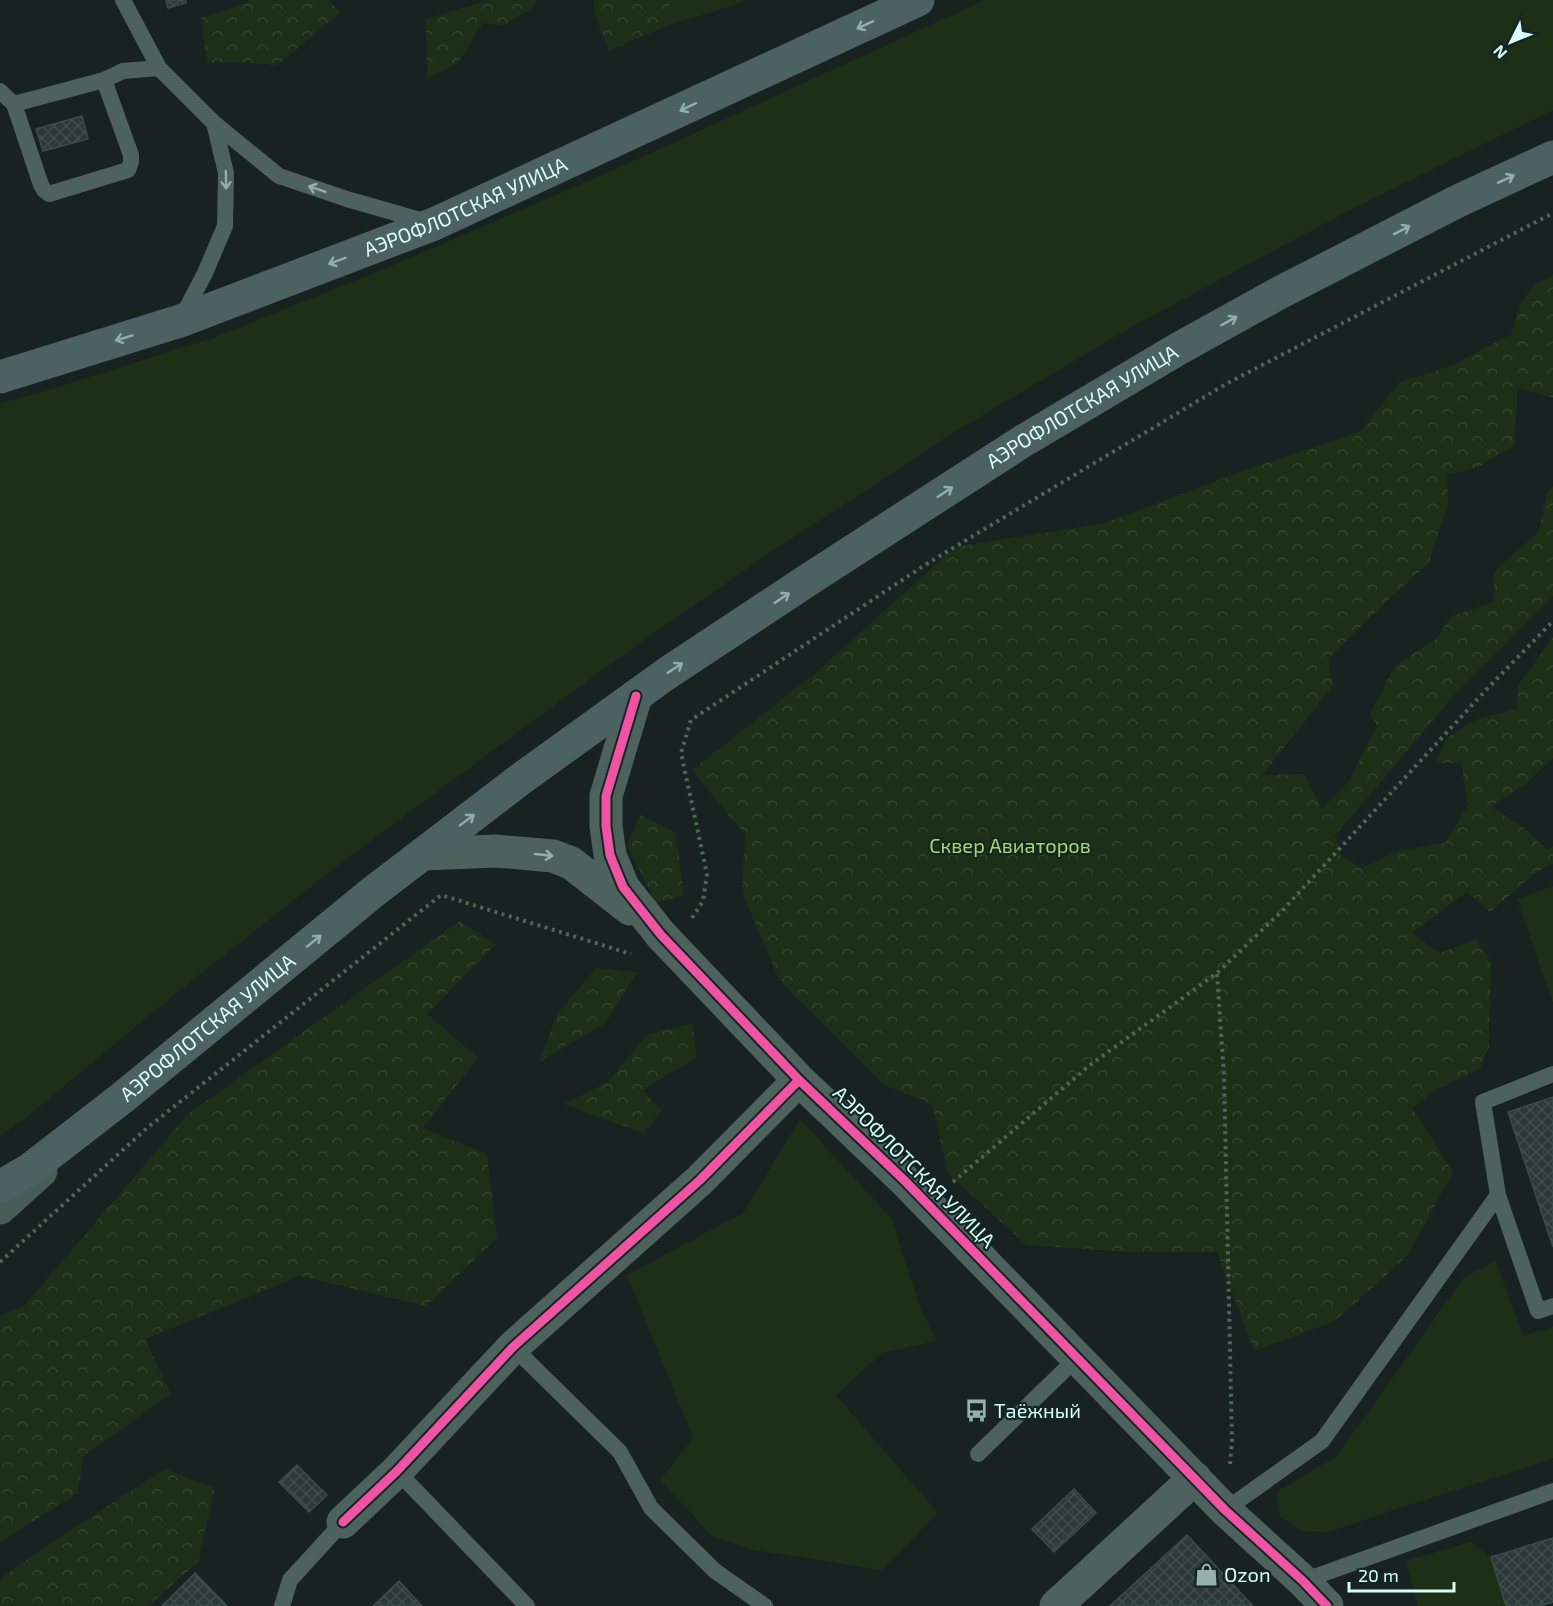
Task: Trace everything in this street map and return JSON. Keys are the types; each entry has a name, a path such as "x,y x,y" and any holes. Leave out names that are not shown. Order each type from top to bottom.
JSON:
{"main road":[{"name":"АЭРОФЛОТСКАЯ УЛИЦА","path":"0,377 180,321 434,224 918,0"},
{"name":"АЭРОФЛОТСКАЯ УЛИЦА","path":"0,1208 122,1098 374,892 518,781 666,674 1023,441 1178,349 1281,292 1458,201 1553,157"},
{"path":"0,1187 29,1170 122,1098"}],"street":[{"name":"АЭРОФЛОТСКАЯ УЛИЦА","path":"636,696 606,796 606,826 610,855 623,887 667,941 799,1080 904,1180 1225,1510 1327,1606"},
{"name":"АЭРОФЛОТСКАЯ УЛИЦА","path":"423,854 496,851 553,856 571,863 585,873 667,941"},
{"path":"343,1522 513,1347 699,1180 799,1080"},
{"path":"1056,1606 1195,1478"}],"lane":[{"path":"123,0 159,68 214,123 279,176 346,199 434,224"},
{"path":"14,104 104,80 123,71 159,68"},
{"path":"0,91 14,104 41,185 49,194 128,170 131,155 104,80"},
{"path":"180,321 205,273 225,226 226,173 214,123"},
{"path":"1553,1074 1483,1102 1498,1195 1538,1311 1553,1306"},
{"path":"1225,1510 1322,1441 1498,1195"},
{"path":"513,1347 620,1452 651,1508 715,1571 765,1606"},
{"path":"978,1454 1078,1357"},
{"path":"394,1468 527,1606"},
{"path":"1303,1581 1553,1491"},
{"path":"282,1606 290,1580 343,1522"}],"path":[{"path":"0,1262 147,1128 441,895 645,959 667,941 703,901 707,874 681,753 691,720 928,563 1226,384 1553,213"},
{"path":"946,1187 1090,1065 1217,973 1282,911 1484,692 1553,621"},
{"path":"1217,973 1224,1075 1232,1442 1225,1510"}],"green space":[{"path":"248,0 329,0 340,13 277,65 236,62 207,63 201,18 248,2"},
{"path":"490,0 537,0 531,9 502,26 483,23 457,64 427,78 426,19"},
{"path":"594,0 744,0 741,3 667,26 609,50 594,11"},
{"path":"597,0 670,0 667,26 609,50 594,11"},
{"path":"985,0 1553,0 1553,110 1350,210 1131,327 942,440 758,561 624,654 346,859 179,991 23,1120 0,1136 0,403 39,393 213,338 389,267 618,168"},
{"name":"Сквер Авиаторов","path":"1553,275 1553,398 1518,388 1514,446 1476,468 1447,475 1448,504 1429,563 1328,659 1333,686 1262,775 1304,774 1322,809 1349,781 1377,726 1370,714 1395,666 1436,639 1452,616 1494,602 1494,572 1539,531 1547,493 1553,486 1553,596 1454,695 1335,835 1341,857 1363,868 1398,851 1445,843 1468,805 1461,763 1435,763 1448,737 1478,719 1517,709 1518,686 1553,637 1553,758 1527,783 1491,806 1526,830 1547,850 1553,846 1553,864 1535,873 1490,912 1467,892 1412,933 1440,953 1476,939 1491,962 1489,1047 1480,1069 1439,1088 1412,1108 1453,1172 1408,1255 1335,1321 1254,1351 1217,1252 1128,1252 1026,1245 948,1173 932,1104 884,1085 779,980 742,892 745,835 692,770 818,671 955,547 1105,523 1242,471 1360,432 1400,382 1451,366 1512,334 1519,305 1535,284"},
{"path":"640,815 676,833 684,896 656,903 627,846"},
{"path":"1553,886 1553,1004 1517,899"},
{"path":"460,921 496,944 427,1014 478,1058 423,1128 487,1154 497,1238 426,1306 300,1276 145,1339 171,1394 83,1456 78,1493 0,1542 0,1316 24,1306 189,1113"},
{"path":"596,968 637,972 606,1023 539,1062 558,1013"},
{"path":"693,1023 696,1057 643,1090 662,1111 643,1133 564,1104 608,1082 647,1035"},
{"path":"800,1119 891,1218 921,1309 937,1341 882,1353 836,1395 938,1513 882,1570 754,1550 711,1535 660,1480 693,1438 627,1275 743,1213"},
{"path":"1496,1261 1523,1336 1553,1327 1553,1458 1328,1532 1300,1531 1281,1517 1277,1506 1278,1491 1337,1456 1464,1277"},
{"path":"165,1469 215,1488 198,1562 148,1606 0,1606 0,1579 61,1536"},
{"path":"1470,1542 1491,1557 1506,1606 1418,1606 1406,1561"}],"building":[{"path":"166,0 186,0 186,3 168,8"},
{"path":"82,116 88,139 43,151 36,129"},
{"path":"1553,1097 1553,1247 1508,1112"},
{"path":"297,1465 327,1495 309,1512 279,1482"},
{"path":"1074,1489 1096,1513 1054,1552 1032,1529"},
{"path":"1187,1535 1253,1606 1110,1606"},
{"path":"1553,1538 1553,1602 1540,1606 1506,1606 1491,1557"},
{"path":"195,1573 227,1606 162,1606"},
{"path":"399,1581 422,1606 373,1606"}],"cycle path":[{"path":"636,696 606,796 606,826 610,855 623,887 661,935 799,1080 904,1180 1225,1510 1327,1606"},
{"path":"343,1522 397,1471 513,1347 700,1180 799,1080"}],"place":[{"name":"Таёжный","path":"976,1411"},
{"name":"Ozon","path":"1206,1575"}]}
